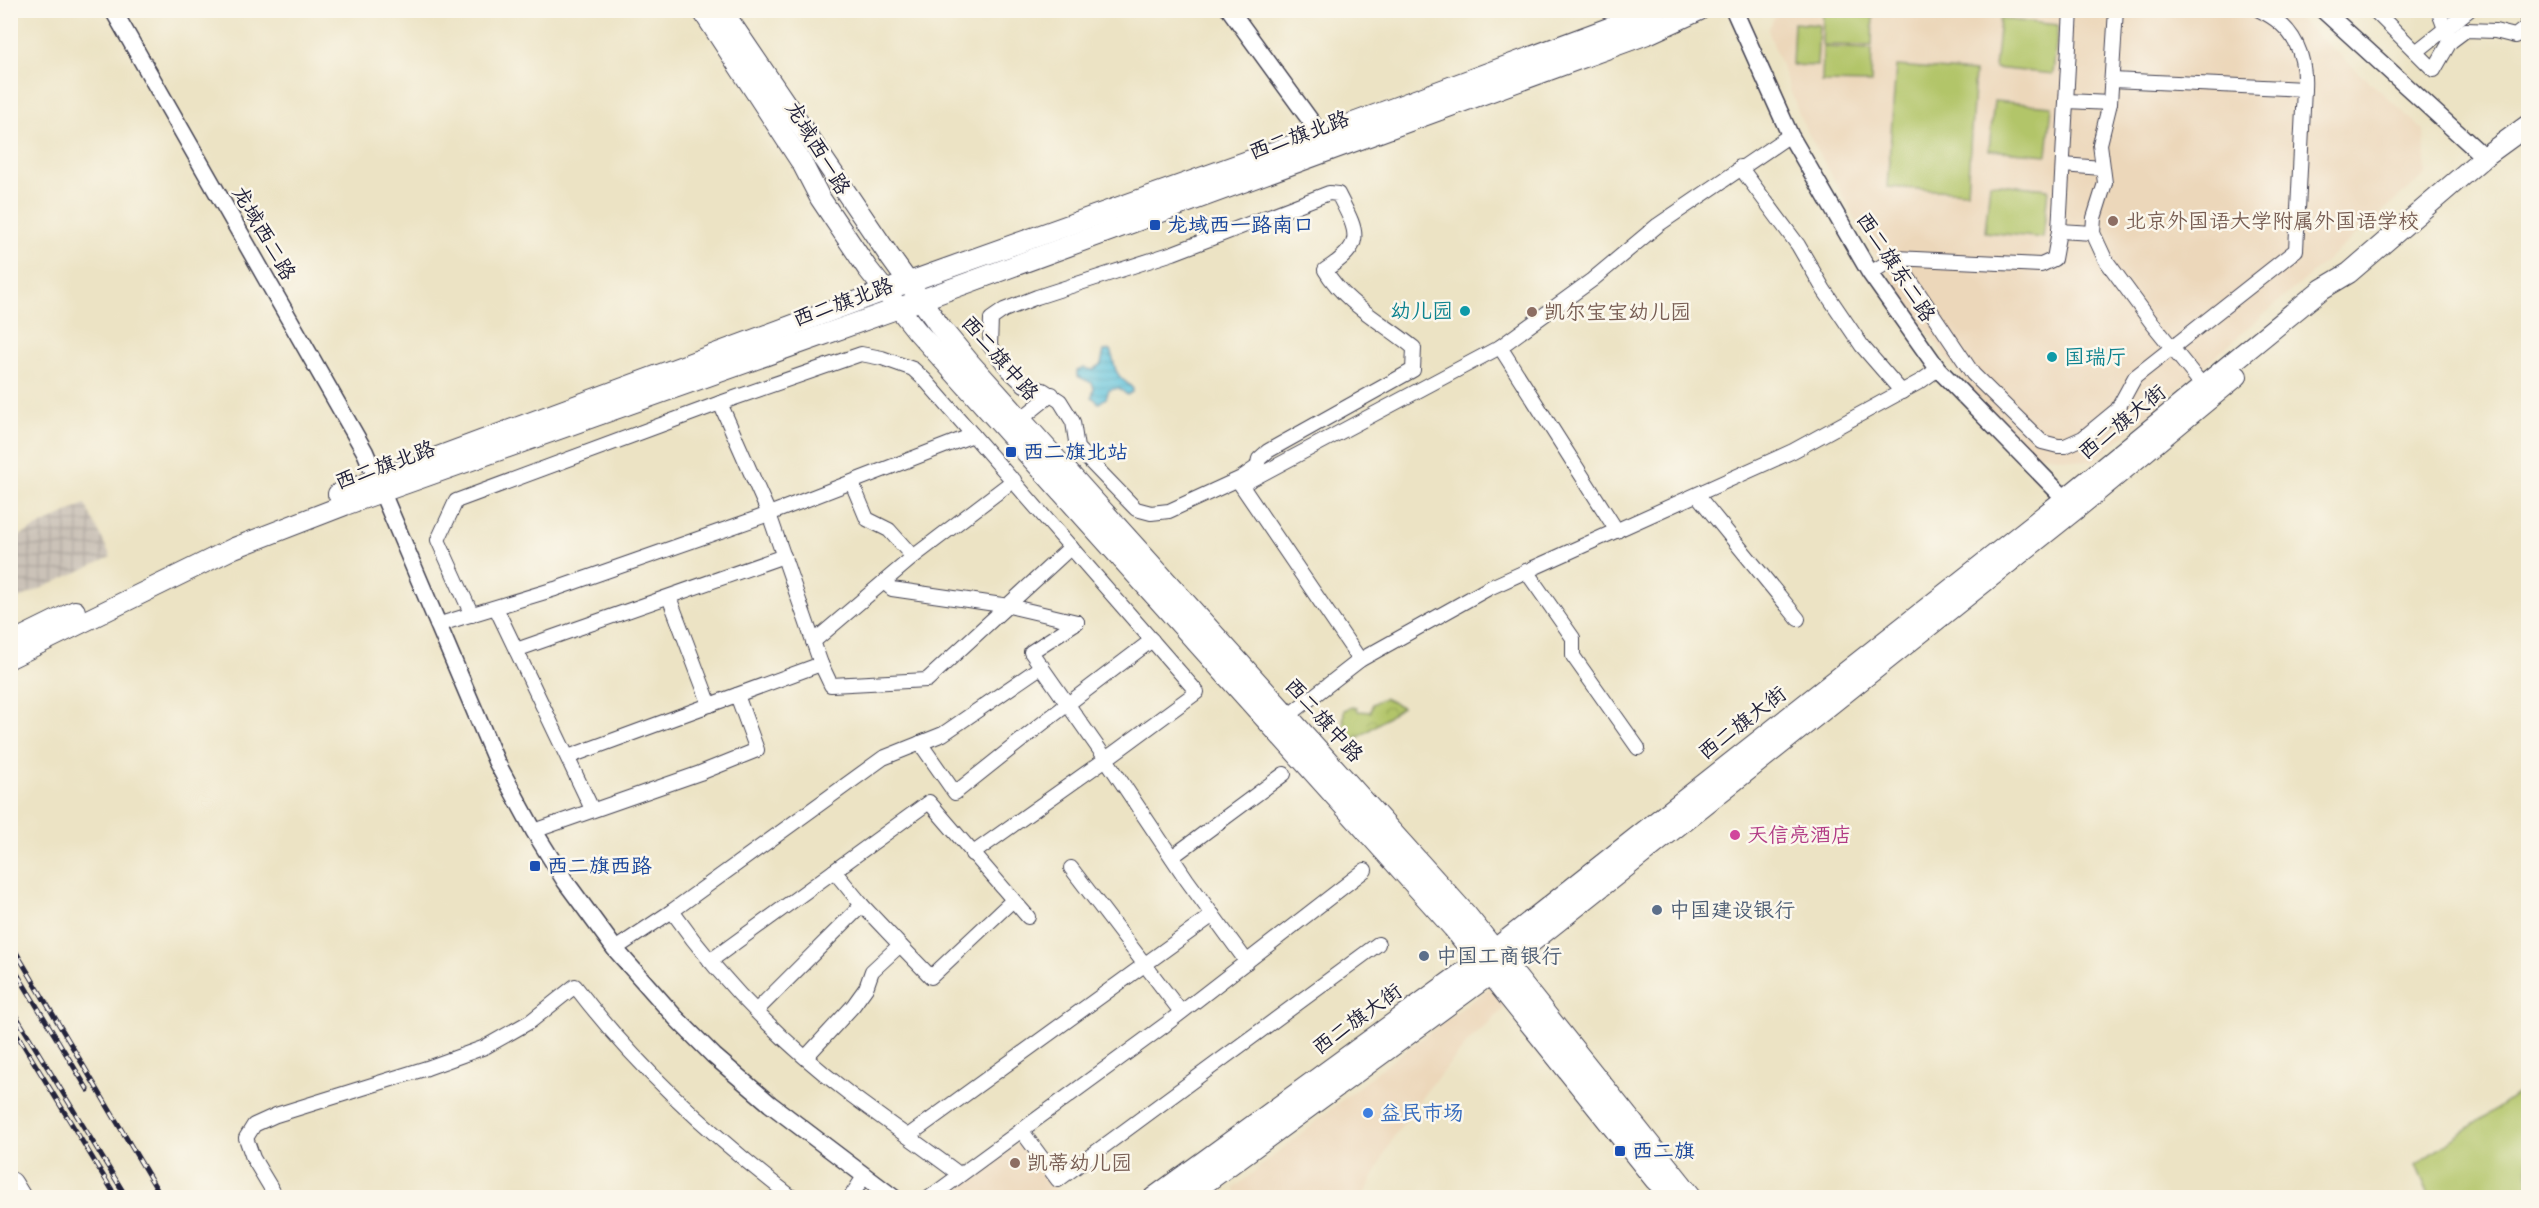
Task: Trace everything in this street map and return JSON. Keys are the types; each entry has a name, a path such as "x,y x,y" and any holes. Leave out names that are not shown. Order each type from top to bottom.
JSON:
{"highway":[{"path":"10,1185 18,1197"}],"main road":[{"name":"龙域西一路","path":"702,10 803,165 820,198 884,291 899,308"},
{"name":"龙域西一路","path":"722,10 909,282"},
{"name":"西二旗北路","path":"10,658 234,548 379,485 884,291 1321,135 1657,10"},
{"name":"西二旗北路","path":"10,643 229,537 899,308 1650,33 1700,10"},
{"name":"西二旗大街","path":"2070,505 2203,386 2322,289 2349,273 2484,157 2529,125"},
{"name":"西二旗大街","path":"1185,1197 1493,961 2330,299 2349,273"},
{"name":"西二旗中路","path":"909,282 970,363 1288,716 1493,961 1684,1196"},
{"name":"西二旗中路","path":"899,308 932,348 1493,961"},
{"name":"西二旗大街","path":"1153,1197 1493,961"}],"street":[{"name":"龙域西二路","path":"112,10 365,452 379,485"},
{"path":"1230,10 1321,135"},
{"name":"西二旗东二路","path":"1734,10 1790,135 1870,273 1938,369 2070,505"},
{"path":"1870,273 1895,258 2045,265 2055,256 2059,231 2071,10"},
{"path":"2116,10 2110,104 2100,139 2105,188 2093,222 2093,233 2105,259 2172,349 2203,386"},
{"path":"1895,258 1973,374 2042,442 2048,445 2065,446 2083,438 2117,410 2135,377 2296,250 2305,68 2298,46 2291,34 2259,10"},
{"path":"2323,10 2484,157"},
{"path":"2374,10 2434,70 2450,42 2466,30 2495,31 2514,36 2528,26 2526,10"},
{"path":"2438,10 2450,42"},
{"path":"2416,52 2469,10"},
{"path":"2112,80 2304,89"},
{"path":"2067,101 2110,104"},
{"path":"1360,660 1241,485 1500,347 1592,280 1658,225 1790,135"},
{"path":"2063,165 2102,168"},
{"path":"1740,167 1798,245 1824,290 1862,346 1902,392"},
{"path":"1329,193 1338,194 1352,221 1355,239 1353,248 1325,270 1331,281 1347,297 1414,348 1413,370 1407,374 1268,451 1259,459 1257,467 1241,478 1169,511 1136,509 1077,448 1070,416 1052,394 1024,385 1008,370 990,346 991,319 1004,310 1055,290 1173,253 1329,193"},
{"path":"2059,231 2093,233"},
{"path":"1500,347 1617,531"},
{"path":"472,615 438,540 456,501 720,403 861,354 882,358 913,369 1014,480 1197,692 972,854"},
{"path":"1288,716 1360,660 1489,588 1793,451 1902,392 1938,369"},
{"path":"1021,419 1052,394"},
{"path":"720,403 769,514 813,642 831,685 927,680 1071,547"},
{"path":"437,625 496,608 769,514 973,435"},
{"path":"813,642 913,557 1014,480"},
{"path":"852,483 867,519 890,530 913,557"},
{"path":"379,485 496,760 534,831 565,881 615,949 676,1018 714,1056 770,1104 894,1197"},
{"path":"1697,495 1798,619"},
{"path":"516,650 784,556"},
{"path":"1526,571 1573,638 1573,656 1638,748"},
{"path":"884,582 892,589 1009,606 1077,622 1031,651 1247,962"},
{"path":"669,597 710,705"},
{"path":"496,608 592,809"},
{"path":"920,743 955,793 1152,640"},
{"path":"568,757 821,664"},
{"path":"615,949 672,911 883,758 943,734 1042,666"},
{"path":"534,831 700,773 757,750 737,695"},
{"path":"1172,857 1284,774"},
{"path":"710,961 929,802 1028,917"},
{"path":"1071,868 1181,1012"},
{"path":"929,1197 1181,1012 1365,870"},
{"path":"834,871 862,905 931,977 1013,900"},
{"path":"756,1011 862,905"},
{"path":"672,911 710,961 756,1011 806,1057 850,1094 959,1174"},
{"path":"908,1136 1213,915"},
{"path":"1021,1130 1058,1180 1378,944"},
{"path":"806,1057 853,1006 866,988 872,971 900,945"},
{"path":"277,1197 253,1158 246,1138 254,1125 276,1115 427,1068 485,1047 531,1021 575,986 609,1029 696,1116 793,1197"},
{"path":"850,1197 866,1175"}],"shaded area":[{"name":"北京外国语大学附属外国语学校","path":"1778,10 2290,11 2424,130 2426,174 2094,462 2035,454 1969,389 1871,248 1802,122 1768,30"},
{"path":"85,504 111,557 11,602 11,540"},
{"name":"益民市场","path":"1490,987 1508,1005 1470,1040 1428,1089 1393,1138 1363,1197 1241,1197 1233,1189 1374,1074"},
{"name":"凯蒂幼儿园","path":"1023,1140 1062,1197 971,1197 961,1187"}],"green space":[{"path":"1823,11 1873,12 1872,46 1822,45"},
{"path":"2000,19 2058,25 2053,74 1995,68"},
{"path":"1794,23 1819,25 1817,66 1792,65"},
{"path":"1823,47 1872,49 1871,83 1822,82"},
{"path":"1896,66 1975,72 1967,192 1887,187"},
{"path":"1994,101 2052,106 2047,155 1989,150"},
{"path":"1990,183 2048,189 2043,238 1985,232"},
{"path":"1384,698 1402,707 1359,737 1352,739 1343,729 1344,710 1352,707 1357,708 1358,711 1371,712 1372,704"},
{"path":"2528,1086 2528,1197 2430,1197 2416,1165"}],"water":[{"path":"1110,350 1116,371 1133,389 1127,395 1119,388 1109,390 1106,398 1099,403 1092,397 1094,388 1092,383 1077,376 1077,371 1084,368 1093,370 1101,364 1104,351"}],"railway":[{"path":"10,942 162,1198"},
{"path":"10,962 88,1090"},
{"path":"10,1006 127,1198"},
{"path":"10,1023 112,1190"}],"place":[{"name":"北京外国语大学附属外国语学校","path":"2113,221"},
{"name":"龙域西一路南口","path":"1155,225"},
{"name":"幼儿园","path":"1465,311"},
{"name":"凯尔宝宝幼儿园","path":"1532,312"},
{"name":"国瑞厅","path":"2052,357"},
{"name":"西二旗北站","path":"1011,452"},
{"name":"天信亮酒店","path":"1735,835"},
{"name":"西二旗西路","path":"535,866"},
{"name":"中国建设银行","path":"1657,910"},
{"name":"中国工商银行","path":"1424,956"},
{"name":"益民市场","path":"1368,1113"},
{"name":"西二旗","path":"1620,1151"},
{"name":"凯蒂幼儿园","path":"1015,1163"}]}
